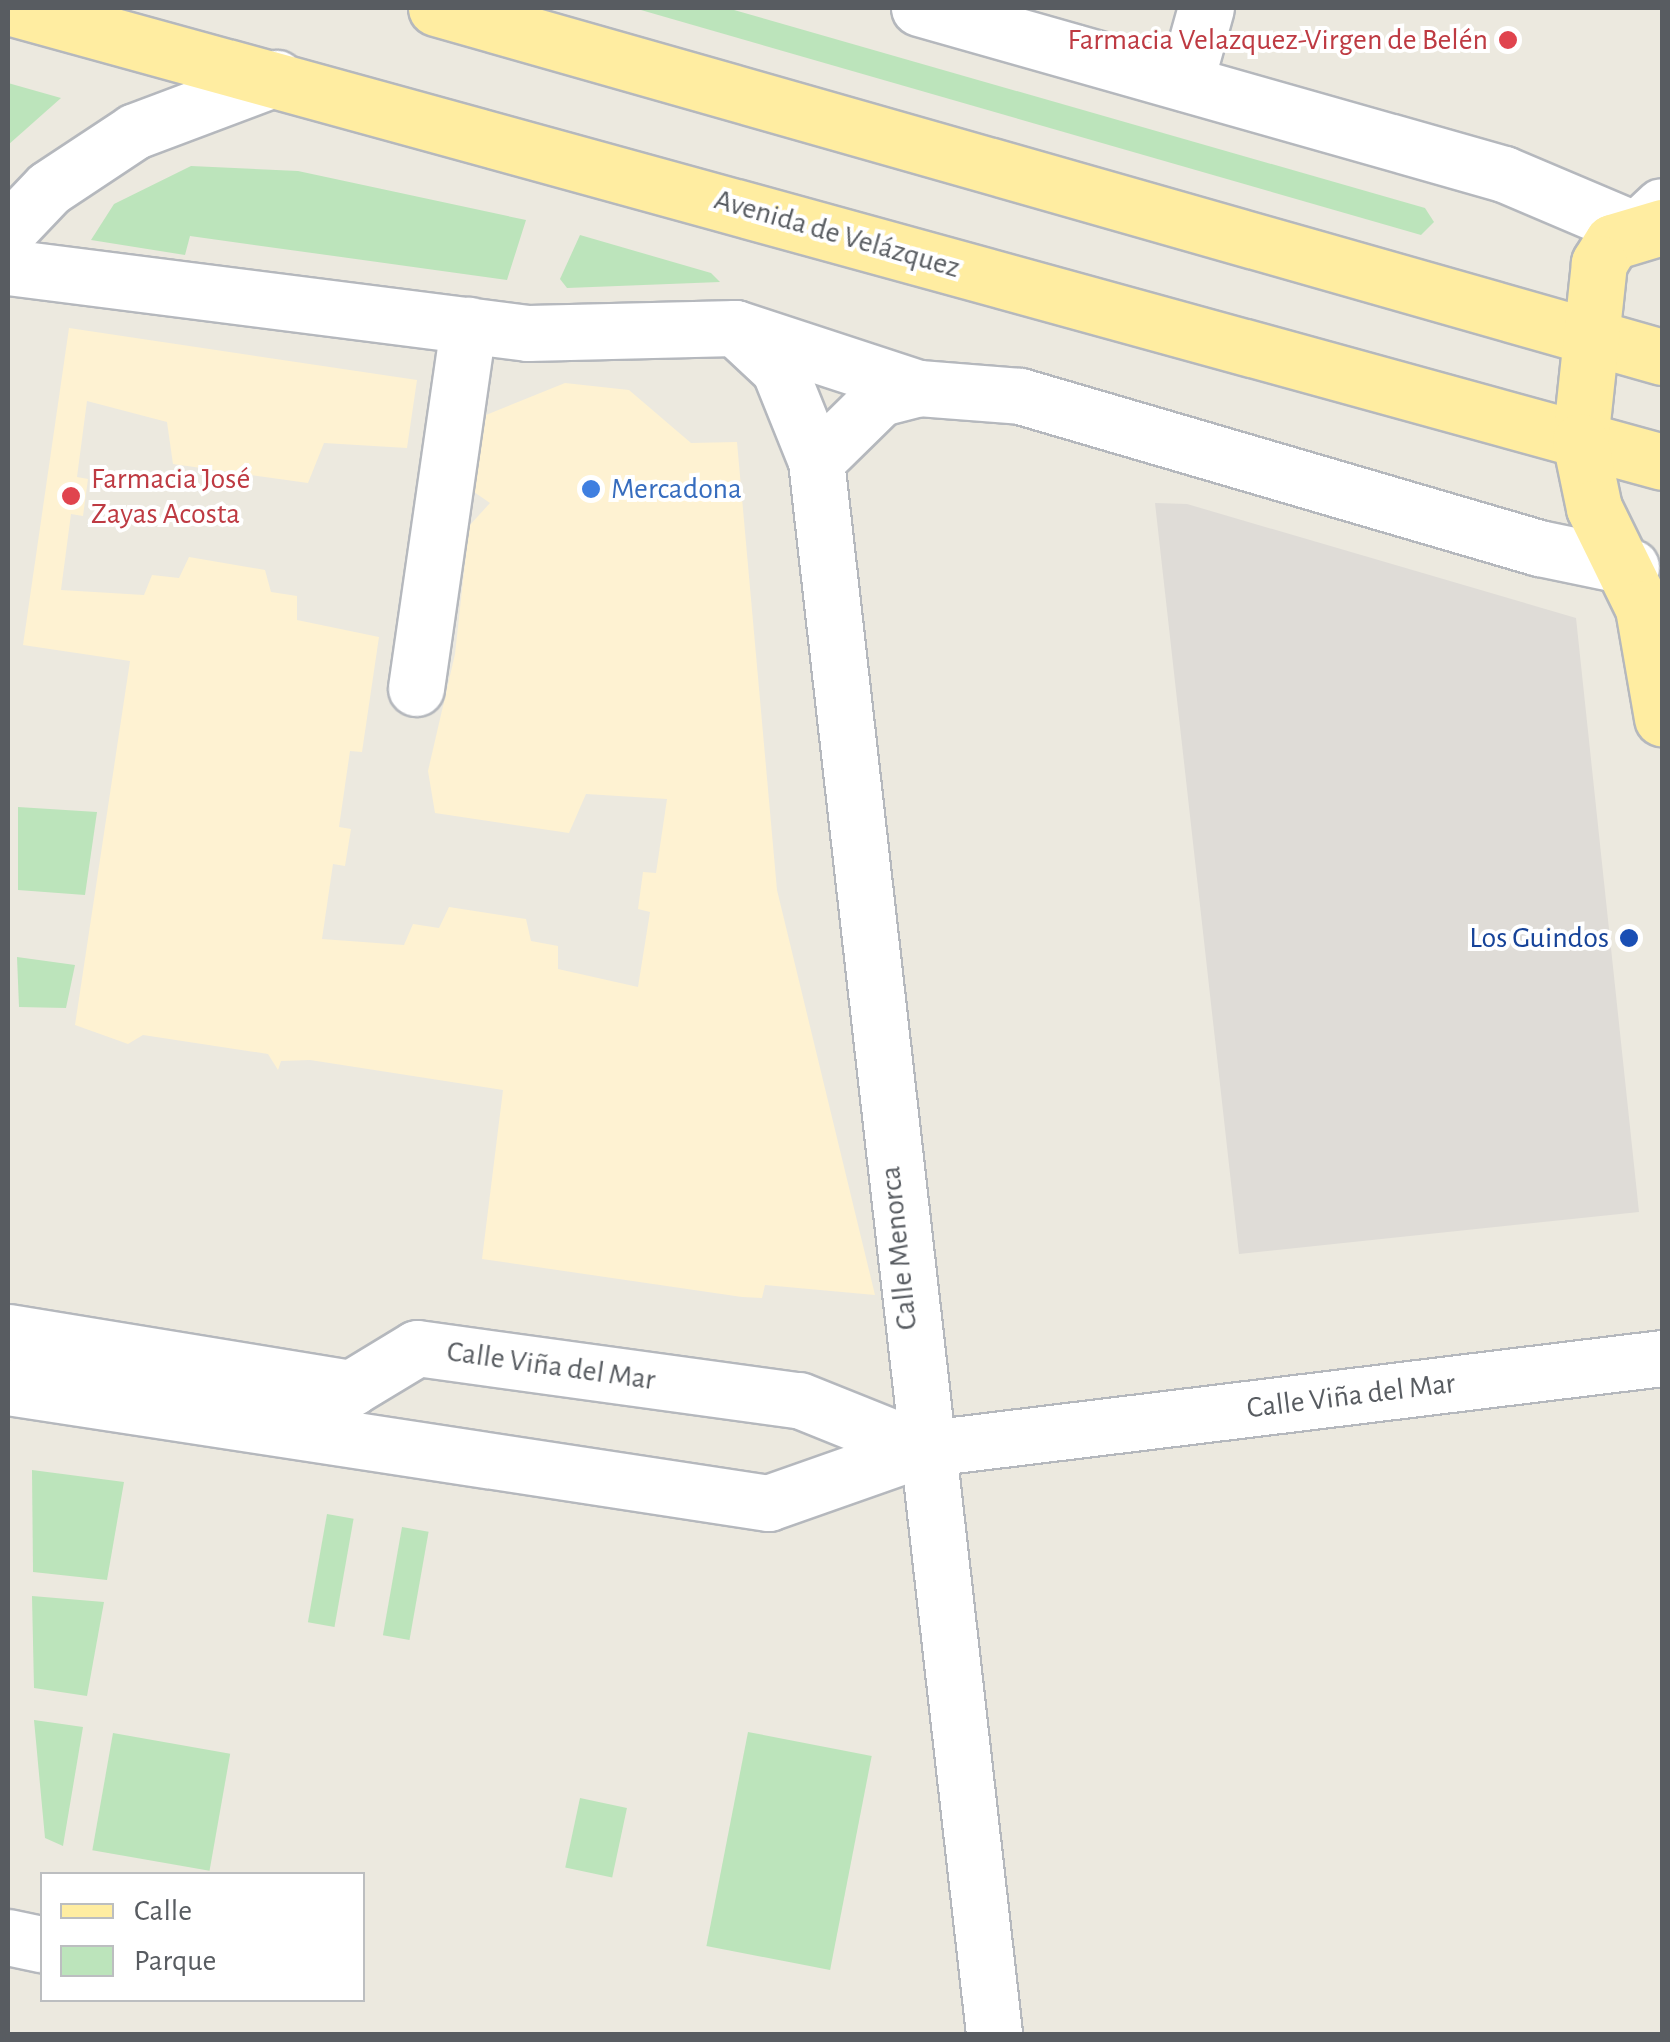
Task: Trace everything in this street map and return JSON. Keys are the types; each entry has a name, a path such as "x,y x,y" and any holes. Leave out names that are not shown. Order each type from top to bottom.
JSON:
{"main road":[{"name":"Avenida de Velázquez","path":"12,8 1662,462"},
{"path":"455,10 1662,358"},
{"path":"1654,221 1598,263 1584,337 1580,441 1594,508 1647,574 1662,718"}],"street":[{"path":"919,8 1504,174 1654,221"},
{"path":"1185,84 1206,8"},
{"path":"8,231 48,188 135,131 276,78"},
{"path":"8,267 569,336 735,328 919,388 1020,396 1538,548 1647,574"},
{"path":"416,688 468,324"},
{"name":"Calle Menorca","path":"735,328 778,369 816,461 921,1448 994,2034"},
{"path":"816,461 880,398 919,388"},
{"name":"Calle Viña del Mar","path":"8,1332 351,1388 417,1348 799,1400 921,1448"},
{"name":"Calle Viña del Mar","path":"8,1387 768,1503 921,1448 1662,1358"},
{"path":"8,1937 40,1944"}],"shaded area":[{"path":"69,328 417,380 407,448 324,443 308,483 173,464 167,422 87,401 77,477 88,479 83,516 71,514 61,590 144,595 152,575 179,578 189,557 265,570 271,592 297,596 297,620 379,637 362,752 350,751 339,827 351,829 345,866 333,864 322,939 404,945 413,924 439,928 449,907 526,919 531,941 558,946 558,969 638,987 650,912 638,909 643,872 656,873 667,799 586,794 569,833 435,813 428,771 455,654 469,526 490,503 474,492 486,415 565,383 629,390 691,443 737,442 777,890 875,1295 765,1285 762,1298 742,1297 482,1259 503,1090 310,1060 281,1061 278,1070 268,1054 143,1035 128,1044 75,1025 130,661 23,645"},
{"path":"1155,503 1187,504 1576,618 1639,1212 1239,1254"}],"green space":[{"path":"634,8 727,8 1425,208 1434,222 1421,235"},
{"path":"8,83 61,98 8,145"},
{"path":"191,166 298,171 526,220 507,280 190,236 185,255 91,240 114,204"},
{"path":"580,235 711,273 720,282 567,288 560,279"},
{"path":"18,807 97,812 85,895 18,890"},
{"path":"17,957 75,965 66,1008 19,1007"},
{"path":"32,1470 124,1482 107,1580 33,1572"},
{"path":"327,1514 354,1519 334,1627 308,1622"},
{"path":"402,1527 429,1532 409,1640 383,1635"},
{"path":"32,1596 104,1602 87,1696 34,1688"},
{"path":"34,1720 83,1727 63,1846 45,1838"},
{"path":"748,1732 872,1756 830,1970 706,1946"},
{"path":"113,1733 230,1754 210,1871 92,1850"},
{"path":"580,1798 627,1808 612,1877 565,1867"}],"place":[{"name":"Farmacia Velazquez-Virgen de Belén","path":"1508,40"},
{"name":"Mercadona","path":"591,489"},
{"name":"Farmacia José Zayas Acosta","path":"71,496"},
{"name":"Los Guindos","path":"1629,938"}]}
